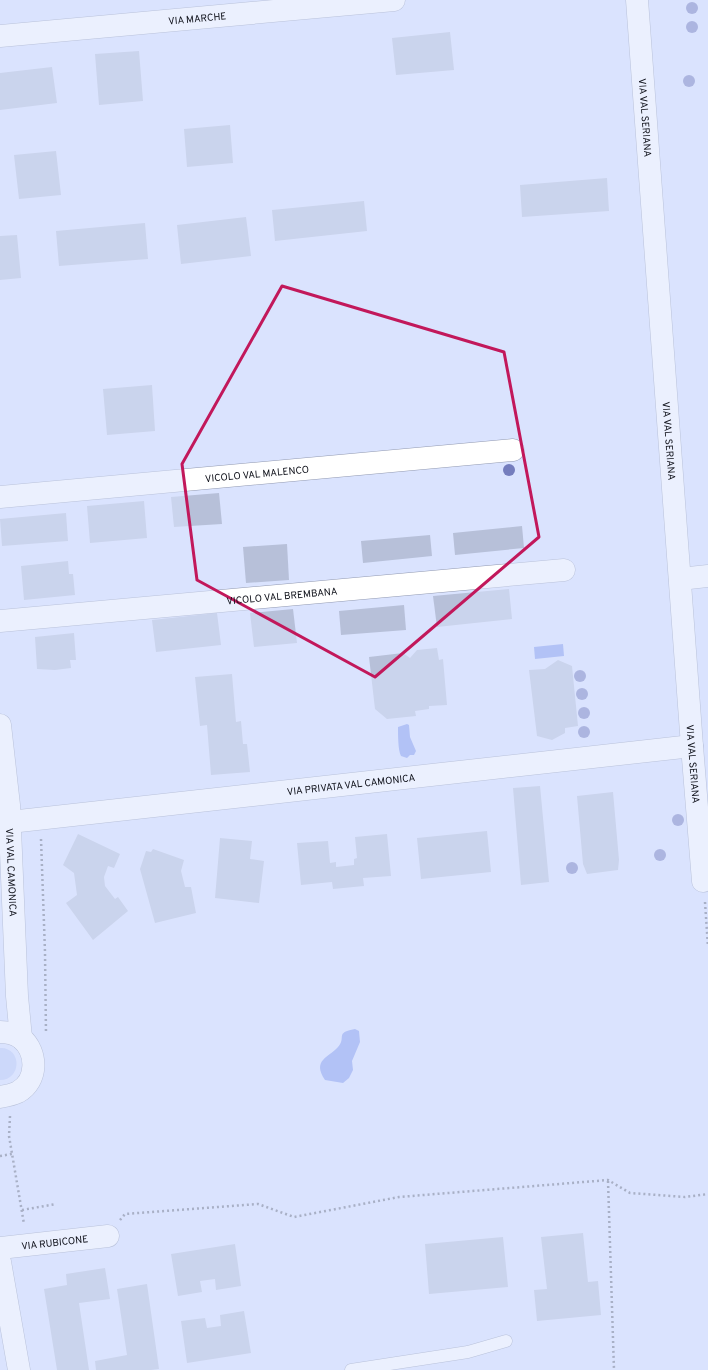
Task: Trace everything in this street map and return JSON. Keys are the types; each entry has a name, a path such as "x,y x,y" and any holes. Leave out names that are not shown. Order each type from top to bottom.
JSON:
{"street":[{"name":"VIA MARCHE","path":"0,36 394,0"},
{"name":"VIA VAL SERIANA","path":"637,0 703,881"},
{"name":"VICOLO VAL MALENCO","path":"0,497 513,450"},
{"name":"VICOLO VAL BREMBANA","path":"0,621 564,570"},
{"path":"680,579 708,576"},
{"name":"VIA VAL CAMONICA","path":"0,725 10,822 17,996 21,1038"},
{"name":"VIA PRIVATA VAL CAMONICA","path":"10,822 692,746"},
{"name":"VIA VAL CAMONICA","path":"0,1032 13,1010 17,996"},
{"path":"0,1032 14,1034 21,1038 28,1046 34,1065 32,1076 27,1085 19,1092 10,1096 0,1097"},
{"name":"VIA RUBICONE","path":"0,1248 108,1236"},
{"path":"0,1262 19,1370"}],"lane":[{"path":"351,1370 468,1352 506,1342"}],"path":[{"path":"40,819 45,952"},
{"path":"703,881 708,946"},
{"path":"0,1156 12,1154"},
{"path":"108,1236 125,1214 258,1204 294,1217 399,1197 608,1180 630,1193 685,1197 708,1194"},
{"path":"608,1180 614,1370"},
{"path":"22,1210 56,1204"}],"highlighted area":[{"path":"282,286 504,352 539,537 375,677 197,580 182,464"}],"shaded area":[{"path":"0,1048 7,1049 12,1053 16,1064 12,1075 7,1079 0,1080"}],"water":[{"path":"563,644 564,656 535,659 534,647"},
{"path":"407,724 409,725 410,737 416,751 414,755 410,755 407,758 401,756 400,754 398,727"},
{"path":"355,1029 359,1031 360,1042 352,1061 353,1070 349,1078 343,1083 325,1080 320,1068 323,1060 338,1047 345,1032"}],"building":[{"path":"450,32 454,70 396,75 392,38"},
{"path":"139,51 143,101 99,105 95,54"},
{"path":"52,67 57,103 0,110 0,73"},
{"path":"230,125 233,163 187,167 184,129"},
{"path":"56,151 61,195 19,199 14,155"},
{"path":"607,178 609,211 522,217 520,185"},
{"path":"364,201 367,231 275,241 272,210"},
{"path":"246,217 251,256 181,264 177,225"},
{"path":"145,223 148,259 59,266 56,231"},
{"path":"17,235 21,278 0,280 0,236"},
{"path":"152,385 155,431 107,435 103,389"},
{"path":"219,493 222,524 174,527 171,497"},
{"path":"144,501 147,538 90,543 87,506"},
{"path":"66,513 68,541 2,546 0,519"},
{"path":"522,526 524,548 455,555 453,533"},
{"path":"430,535 432,556 363,563 361,541"},
{"path":"287,544 289,580 246,583 243,547"},
{"path":"68,561 69,574 73,574 75,595 24,600 21,566"},
{"path":"509,589 512,619 437,627 433,596"},
{"path":"404,605 406,630 341,635 339,611"},
{"path":"293,609 297,643 254,647 250,613"},
{"path":"217,613 221,645 156,652 152,620"},
{"path":"74,633 76,660 70,660 71,668 55,670 37,669 35,637"},
{"path":"437,648 439,660 443,659 447,705 429,706 429,709 415,711 416,716 387,719 375,709 369,657 403,653 410,658 417,650"},
{"path":"558,660 572,666 578,726 565,728 565,733 552,740 537,736 529,670 545,669"},
{"path":"232,674 236,722 241,721 243,744 247,744 250,772 211,775 207,725 200,726 195,677"},
{"path":"540,786 549,882 521,885 513,788"},
{"path":"613,792 619,860 618,870 587,874 583,864 577,796"},
{"path":"487,831 491,872 421,879 417,838"},
{"path":"78,834 120,854 114,868 108,866 104,877 105,886 115,899 118,897 128,911 93,940 66,903 77,895 74,873 63,865"},
{"path":"387,834 391,876 363,878 364,886 333,889 332,882 301,885 297,843 328,841 330,863 336,862 336,867 354,865 354,859 357,858 355,837"},
{"path":"220,838 252,841 250,859 264,861 259,903 215,898"},
{"path":"153,849 184,860 181,871 185,887 191,887 196,913 155,923 140,869 146,851 151,852"},
{"path":"583,1233 588,1282 598,1281 601,1315 537,1321 534,1290 547,1289 541,1237"},
{"path":"503,1237 508,1287 429,1294 425,1244"},
{"path":"235,1244 241,1286 216,1290 215,1279 200,1281 202,1292 178,1296 171,1254"},
{"path":"105,1268 110,1299 79,1303 89,1370 57,1370 44,1289 67,1285 66,1274"},
{"path":"147,1284 159,1369 96,1370 95,1361 127,1355 117,1289"},
{"path":"244,1311 251,1353 187,1363 181,1321 205,1318 207,1328 221,1326 220,1315"}]}
